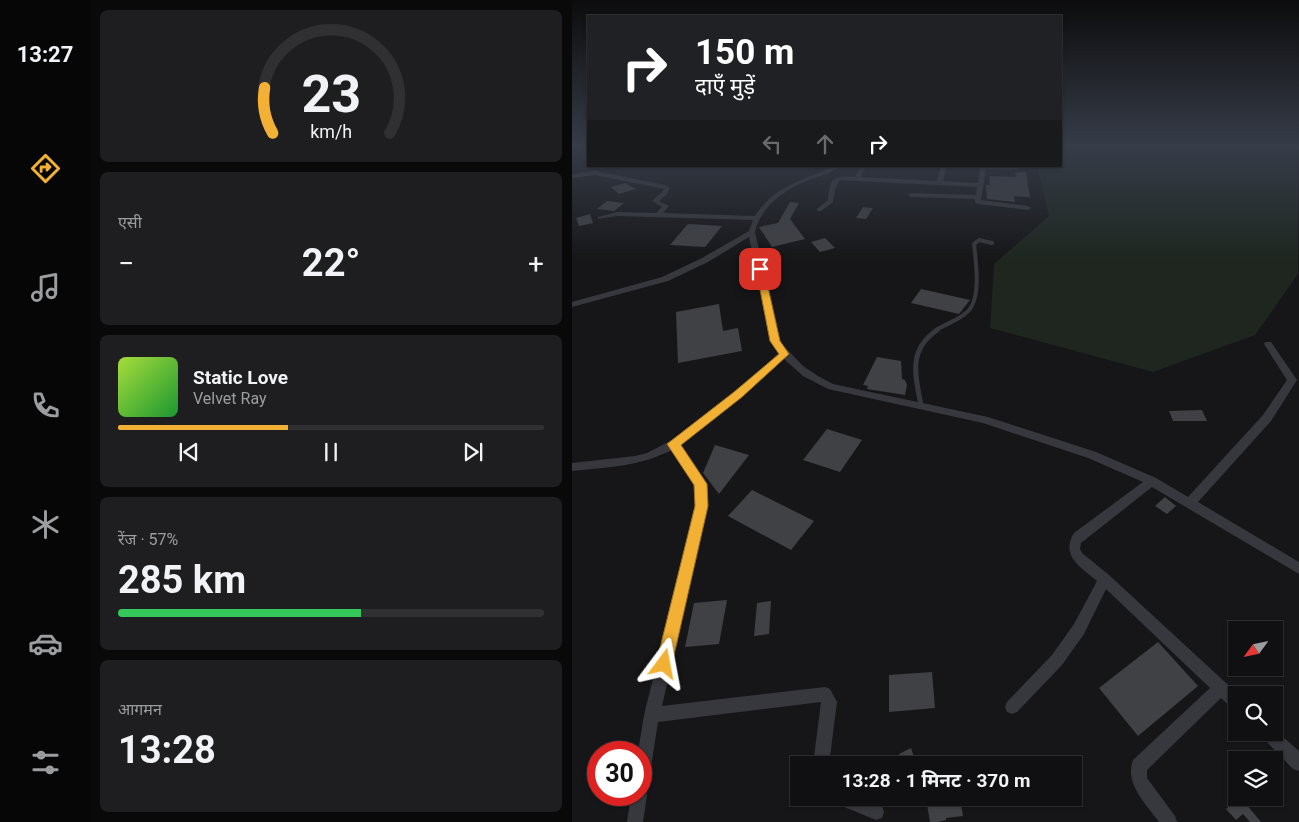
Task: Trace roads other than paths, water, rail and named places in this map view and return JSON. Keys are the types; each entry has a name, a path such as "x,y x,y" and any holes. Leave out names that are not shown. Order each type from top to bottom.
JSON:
{"street":[{"path":"649,183 667,188 667,191 655,201 666,206 659,215"},
{"path":"797,183 789,187 756,218 752,232 775,341 784,354 806,374 831,387 984,420 1092,454 1152,481 1298,569"},
{"path":"819,210 831,201 832,189 835,183"},
{"path":"958,183 980,185 978,197 980,203 1028,208"},
{"path":"912,195 978,197"},
{"path":"600,218 617,214 756,218"},
{"path":"572,305 665,279 705,260 752,232"},
{"path":"1190,503 1267,418 1292,380 1268,344"},
{"path":"572,467 636,460 674,444 738,395 784,354"},
{"path":"648,741 652,715 702,506 701,484 674,444"},
{"path":"1152,481 1078,537 1074,549 1078,557 1104,578 1228,694"},
{"path":"1012,707 1057,660 1080,629 1104,578"},
{"path":"1169,822 1141,782 1138,775 1139,766 1221,687"},
{"path":"652,715 825,694 830,702 822,756"},
{"path":"1276,741 1298,763"},
{"path":"635,822 637,806"},
{"path":"862,806 876,812"}],"lane":[{"path":"921,405 915,370 915,360 918,351 929,335 960,318 971,309 975,290 976,262 974,244 979,240 992,243"}]}
